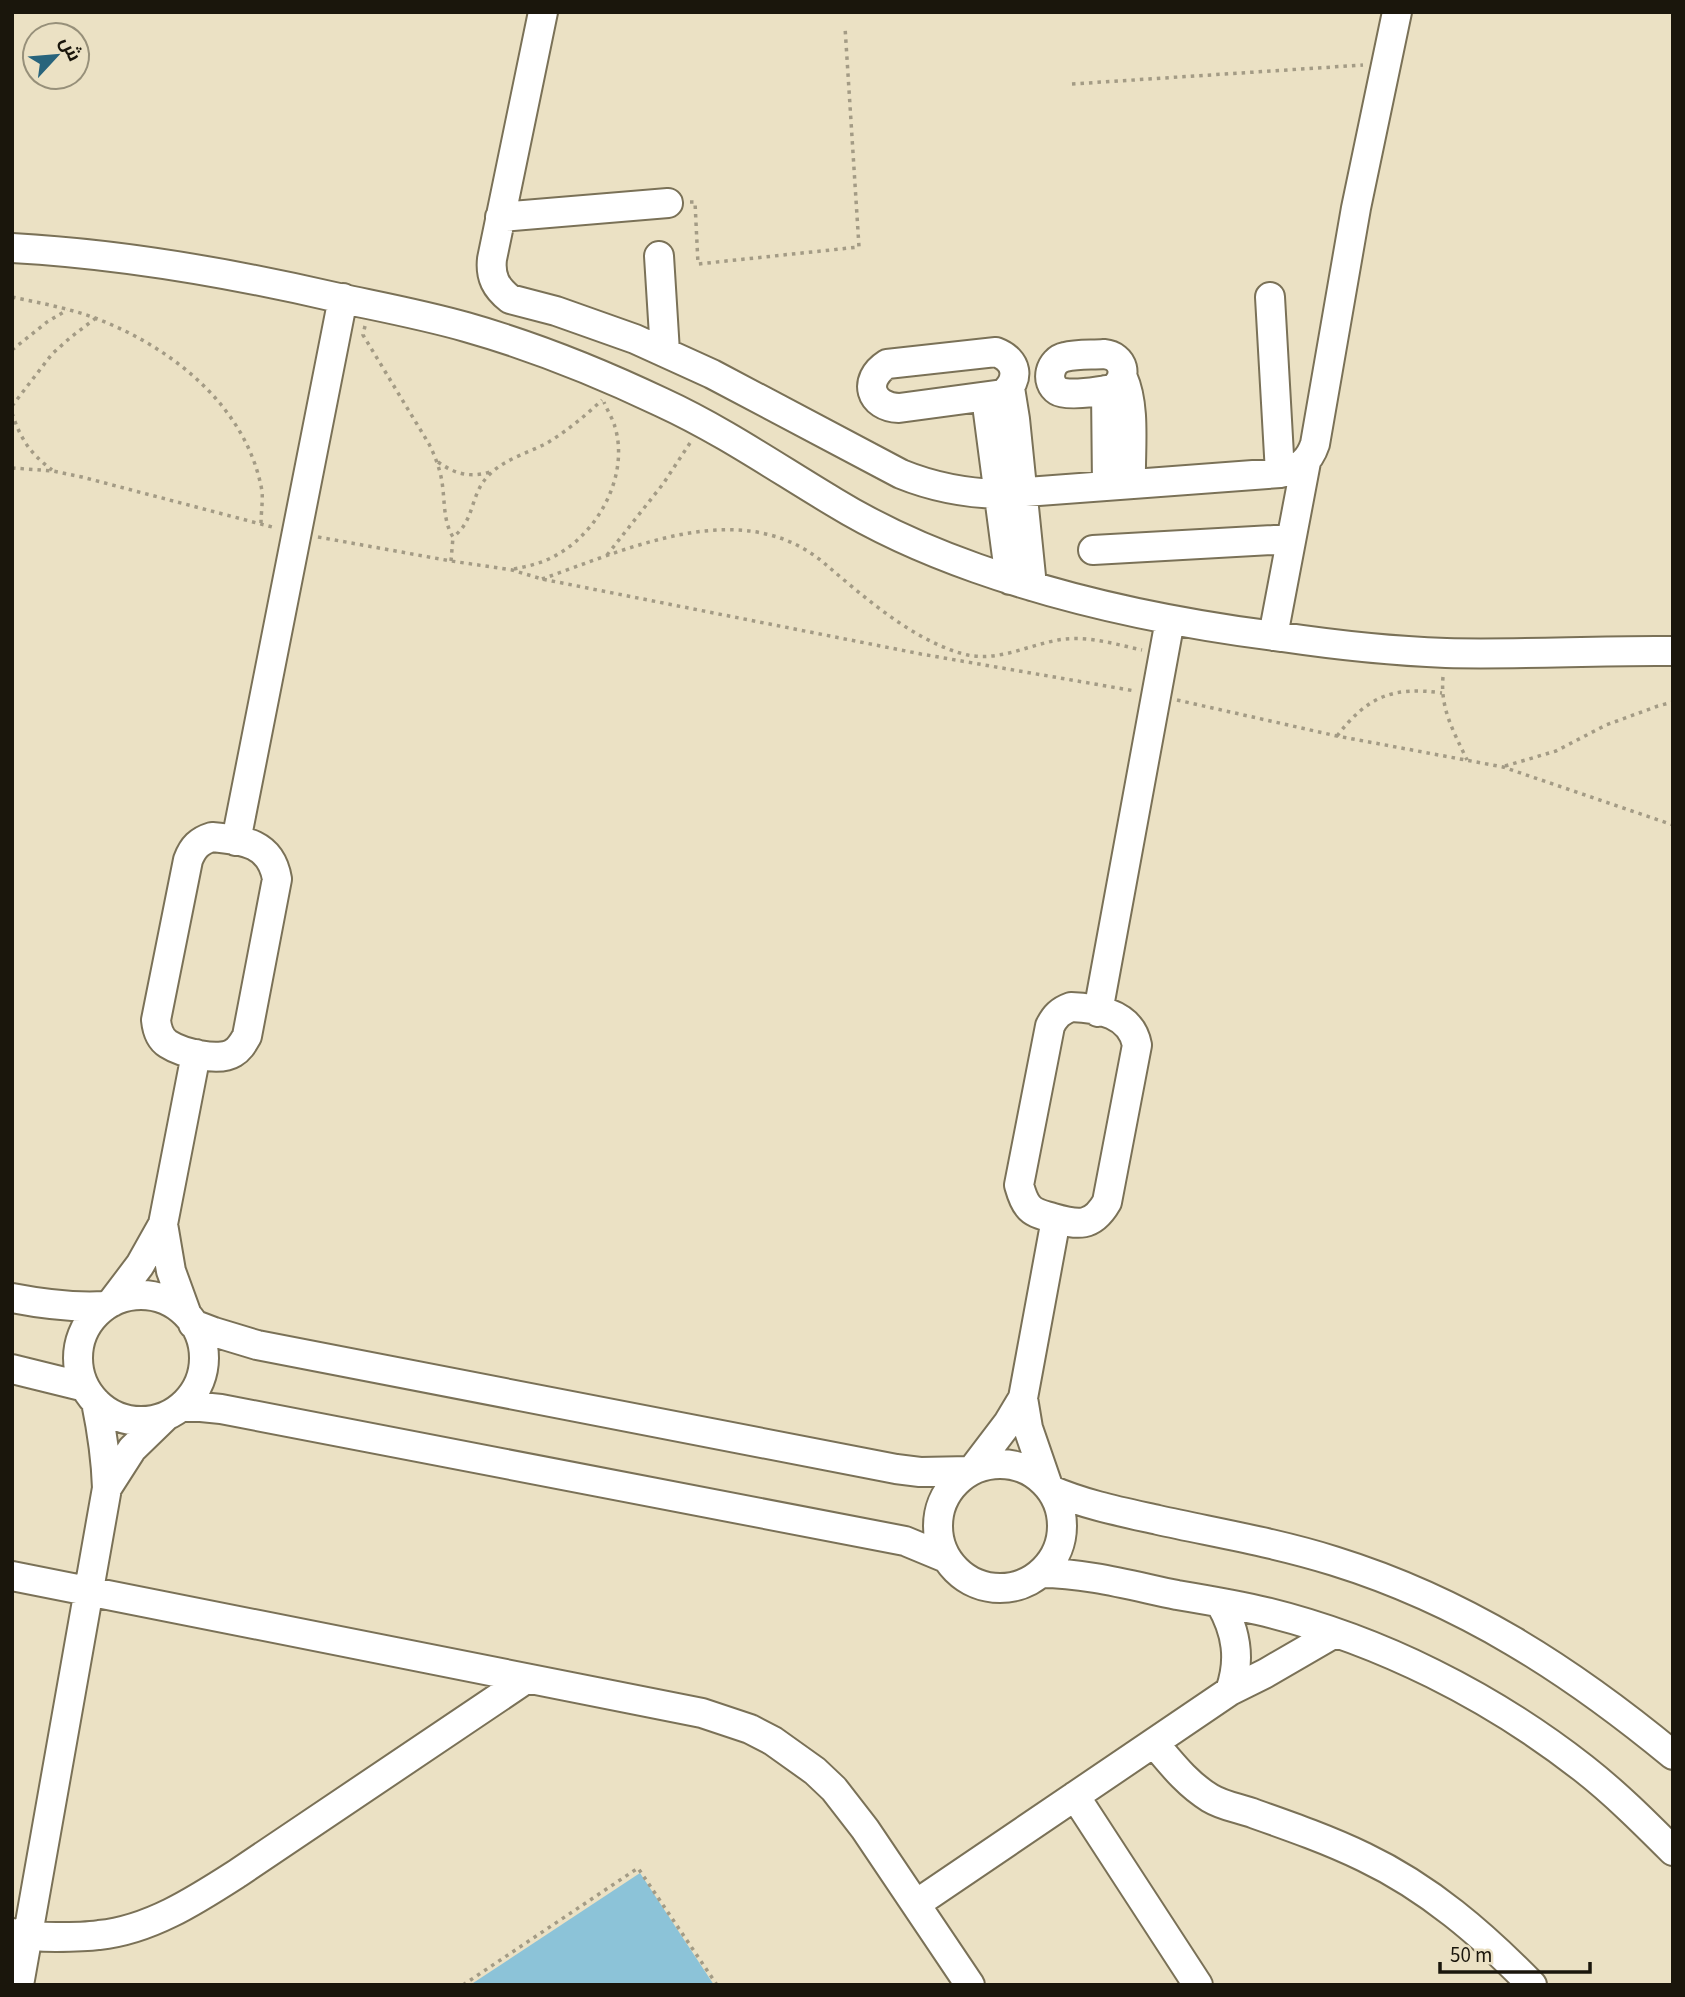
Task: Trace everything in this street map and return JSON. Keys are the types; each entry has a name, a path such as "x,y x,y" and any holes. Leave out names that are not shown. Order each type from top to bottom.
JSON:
{"street":[{"path":"542,12 491,271 501,292 510,299 596,324 665,352 901,474 948,490 972,493 1010,493 1280,473 1306,462 1315,444 1356,208 1397,12"},
{"path":"500,217 668,203"},
{"path":"12,248 100,255 222,272 466,327 516,343 612,379 703,423 837,505 882,528 959,562 1021,583 1110,607 1170,620 1273,636 1445,653 1673,651"},
{"path":"659,256 665,352"},
{"path":"1270,297 1280,473"},
{"path":"236,841 296,533 356,301"},
{"path":"1114,384 1129,396 1119,484"},
{"path":"998,393 1014,412 1010,493 1021,583"},
{"path":"1273,636 1306,462"},
{"path":"1093,550 1291,539"},
{"path":"1098,1012 1170,620"},
{"path":"212,837 261,848 270,856 277,879 247,1036 234,1053 225,1057 214,1058 196,1054 169,1045 157,1030 156,1020 188,860 192,849 201,841 212,837"},
{"path":"1071,1007 1122,1019 1130,1026 1137,1045 1107,1202 1102,1211 1085,1223 1075,1224 1056,1219 1028,1207 1019,1185 1050,1026 1054,1017 1071,1007"},
{"path":"19,1985 20,1935 89,1592 107,1488 104,1440 78,1365 79,1343 89,1322 108,1304 140,1265 163,1223 196,1054"},
{"path":"1023,1398 1037,1457 1061,1511 1062,1534 1055,1555 1041,1573 1026,1583 1009,1588 990,1588 973,1583 958,1573 946,1558 937,1534 939,1509 950,1487 971,1470 1009,1423 1023,1398 1056,1219"},
{"path":"107,1488 132,1449 195,1390 203,1368 203,1345 171,1271 163,1223"},
{"path":"12,1298 81,1308 108,1304 131,1296 152,1296 171,1303 190,1320 224,1336 257,1345 896,1469 920,1472 971,1470 993,1463 1013,1464 1032,1472 1049,1488 1091,1505 1334,1560 1412,1588 1488,1625 1559,1668 1627,1717 1673,1755"},
{"path":"12,1369 90,1395 110,1414 128,1420 147,1422 173,1412 201,1407 221,1409 905,1541 946,1558"},
{"path":"1041,1573 1080,1576 1267,1612 1335,1633 1401,1659 1454,1685 1525,1727 1592,1776 1637,1814 1673,1851"},
{"path":"12,1576 702,1713 750,1729 773,1741 815,1771 834,1789 850,1808 970,1985"},
{"path":"1220,1603 1234,1631 1237,1646 1235,1677 1230,1692"},
{"path":"916,1904 1230,1692 1335,1633"},
{"path":"20,1935 102,1935 150,1921 196,1900 526,1679"},
{"path":"1154,1742 1185,1778 1222,1805 1251,1812 1334,1843 1430,1895 1487,1940 1532,1985"},
{"path":"1075,1796 1198,1985"}],"path":[{"path":"668,203 695,202 698,264 859,247 845,27"},
{"path":"1072,85 1386,63"},
{"path":"12,297 96,318 159,350 190,372 212,393 236,425 250,453 262,493 261,524"},
{"path":"356,301 363,335 437,461 442,479 445,513 453,537 452,561"},
{"path":"12,350 68,309"},
{"path":"12,406 52,354 96,318"},
{"path":"453,537 463,530 468,522 475,495 492,472 567,430 602,399 615,427 618,448 616,473 609,497 597,520 560,554 537,564 512,570"},
{"path":"12,413 25,445 53,471"},
{"path":"606,557 663,484 703,423"},
{"path":"437,461 469,476 492,472"},
{"path":"12,468 53,471 82,477 296,533 512,570 542,579 921,654 1158,695 1337,736 1503,767 1673,825"},
{"path":"542,579 687,533 715,529 743,530 771,536 797,546 822,561 850,587 889,616 939,645 962,654 986,657 1010,654 1058,640 1090,639 1164,655"},
{"path":"1445,653 1442,693 1444,707 1467,761"},
{"path":"1337,736 1351,717 1371,702 1394,693 1418,689 1442,693"},
{"path":"1503,767 1539,757 1573,743 1606,724 1673,702"},
{"path":"463,1985 638,1868 717,1985"}],"water":[{"path":"640,1873 714,1985 470,1985"}]}
